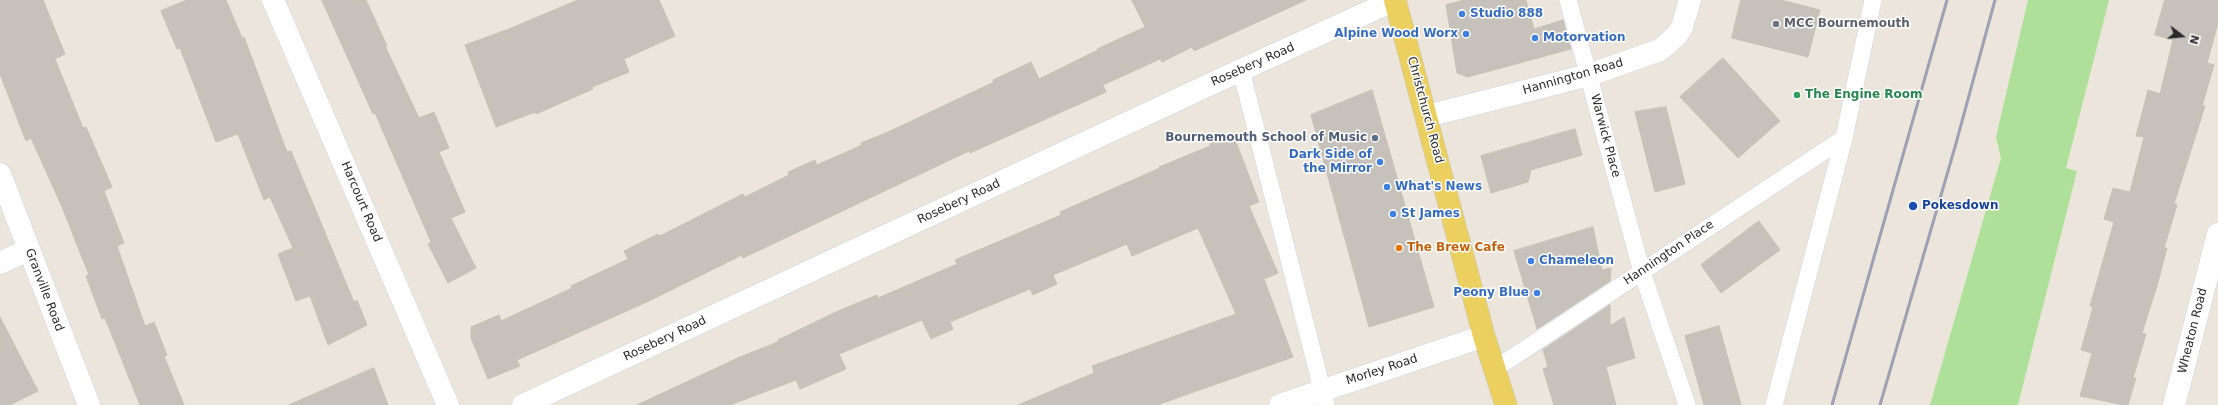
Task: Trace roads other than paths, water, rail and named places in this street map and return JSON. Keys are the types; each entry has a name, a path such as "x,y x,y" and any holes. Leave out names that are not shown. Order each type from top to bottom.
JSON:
{"main road":[{"name":"Christchurch Road","path":"1395,0 1427,116 1484,336 1506,405"}],"street":[{"name":"Harcourt Road","path":"274,0 448,405"},
{"name":"Rosebery Road","path":"523,405 1241,70 1395,0"},
{"name":"Hannington Road","path":"1427,116 1589,75 1660,50 1677,35 1682,27 1690,0"},
{"name":"Granville Road","path":"0,174 89,405"},
{"name":"Wheaton Road","path":"2174,405 2218,234"},
{"path":"0,263 28,250"},
{"name":"Morley Road","path":"1280,405 1323,398 1484,336"}],"lane":[{"name":"Warwick Place","path":"1568,0 1642,272 1687,405"},
{"path":"1774,405 1844,138 1873,0"},
{"path":"1241,70 1323,398"},
{"name":"Hannington Place","path":"1495,369 1844,138"}],"railway":[{"path":"1832,405 1947,0"},
{"path":"1880,405 1955,147 1995,0"}],"place":[{"name":"Studio 888","path":"1462,14"},
{"name":"MCC Bournemouth","path":"1776,24"},
{"name":"Alpine Wood Worx","path":"1466,34"},
{"name":"Motorvation","path":"1535,38"},
{"name":"The Engine Room","path":"1797,95"},
{"name":"Bournemouth School of Music","path":"1375,138"},
{"name":"Dark Side of the Mirror","path":"1380,162"},
{"name":"What's News","path":"1387,187"},
{"name":"Pokesdown","path":"1913,206"},
{"name":"St James","path":"1393,214"},
{"name":"The Brew Cafe","path":"1399,248"},
{"name":"Chameleon","path":"1531,261"},
{"name":"Peony Blue","path":"1537,293"}]}
